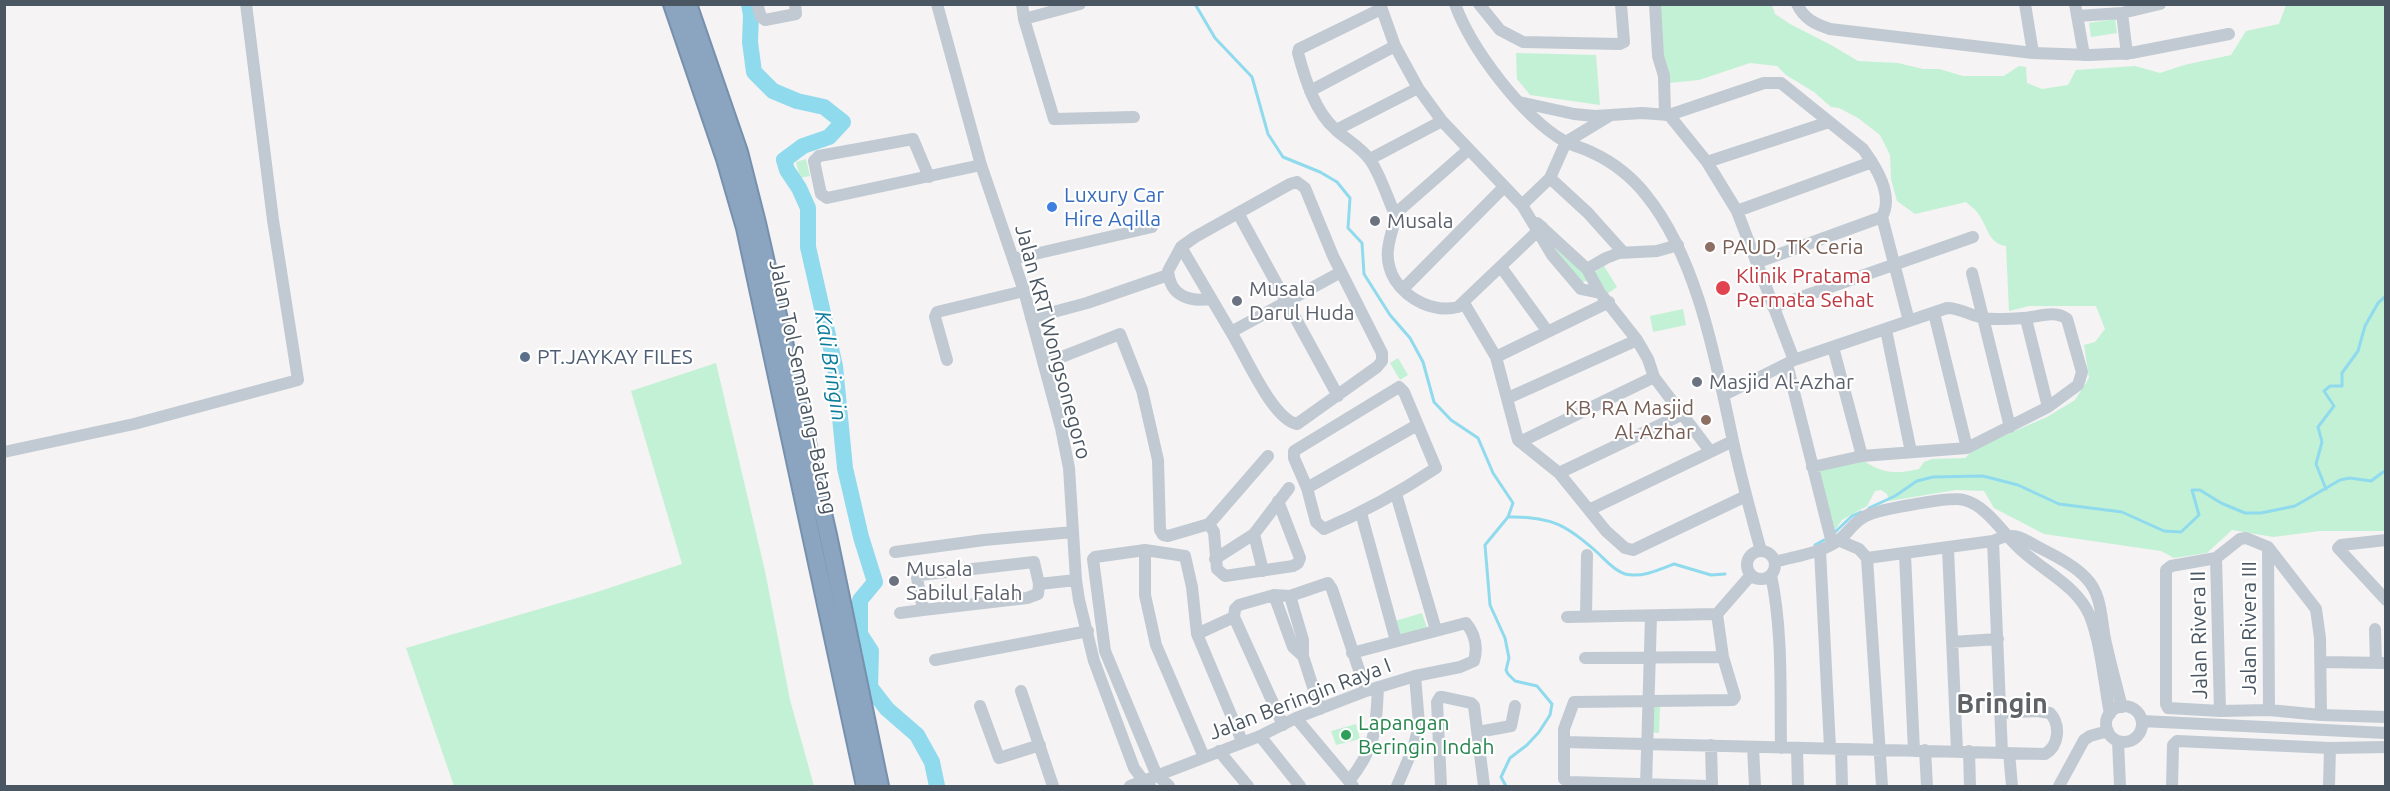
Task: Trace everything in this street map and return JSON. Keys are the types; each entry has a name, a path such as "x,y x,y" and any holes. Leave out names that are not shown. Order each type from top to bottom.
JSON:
{"highway":[{"name":"Jalan Tol Semarang–Batang","path":"672,4 725,159 745,228 865,786"},
{"name":"Jalan Tol Semarang–Batang","path":"688,4 739,152 757,223 828,535 880,786"}],"street":[{"path":"4,453 134,424 298,380 271,209 246,4"},
{"path":"757,4 761,17 765,20 796,14 795,4"},
{"name":"Jalan KRT Wongsonegoro","path":"937,4 981,165 1024,291 1069,468 1076,580 1094,661 1134,768 1152,779"},
{"path":"1022,4 1024,19 1054,119 1134,117"},
{"path":"1024,19 1080,4"},
{"path":"1455,4 1459,16 1483,55 1519,102 1543,127 1566,142 1596,154 1620,170 1646,195 1678,245 1711,338 1733,441 1761,551"},
{"path":"1479,4 1500,30 1524,42 1622,44 1624,42 1621,4"},
{"path":"1655,4 1658,56 1664,76 1667,115 1707,162 1737,211 1758,262 1791,362 1812,467 1835,542"},
{"path":"1797,4 1801,14 1815,25 1830,29 2033,53 2127,54 2229,34"},
{"path":"2025,4 2033,53"},
{"path":"2084,55 2076,10 2122,13 2160,4"},
{"path":"1395,214 1370,159 1329,123 1310,91 1299,57 1299,49 1381,7 1395,46 1418,88 1442,121 1522,205 1538,226 1587,269 1604,298 1637,340 1648,358 1654,377 1710,451"},
{"path":"2122,13 2127,54"},
{"path":"1310,91 1395,46"},
{"path":"1519,102 1574,114 1667,115 1764,84 1781,83 1863,149 1872,162 1887,199 1886,210 1882,217 1758,262"},
{"path":"1336,130 1418,88"},
{"path":"1522,205 1550,178 1566,142 1610,115"},
{"path":"1370,159 1442,121"},
{"path":"1707,162 1829,122"},
{"path":"928,177 913,139 819,156 814,161 821,194 827,198 928,177 981,165"},
{"path":"1468,150 1395,214 1386,255 1395,279 1403,290 1430,307 1452,308 1464,303 1538,226"},
{"path":"1737,211 1872,162"},
{"path":"1550,178 1588,213 1623,252"},
{"path":"1181,247 1278,412 1290,423 1302,422 1377,368 1382,361 1383,353 1341,272 1305,188 1298,182 1290,184 1181,247 1170,265 1168,275 1173,288 1181,296 1191,300 1211,299"},
{"path":"1403,290 1504,187"},
{"path":"1238,213 1338,396"},
{"path":"1882,217 1909,321"},
{"path":"1538,226 1552,255 1581,289 1604,298"},
{"path":"1013,258 1152,227"},
{"path":"1773,307 1973,237"},
{"path":"1587,269 1606,258 1623,252 1657,251 1678,245"},
{"path":"1501,267 1548,332"},
{"path":"1231,332 1341,272"},
{"path":"1972,273 2010,427"},
{"path":"1031,318 1087,303 1168,275"},
{"path":"947,360 935,317 937,312 1024,291"},
{"path":"1496,357 1548,332 1604,298"},
{"path":"1464,303 1496,357 1516,437 1559,473 1606,531 1625,548 1633,550 1746,495"},
{"path":"1724,396 1791,362 1909,321 1954,308 1983,318 2026,318 2061,314 2070,323 2082,372 2078,385 2048,407 1967,448 1862,456 1812,467"},
{"path":"1934,313 1967,448"},
{"path":"2026,318 2048,407"},
{"path":"1886,330 1911,452"},
{"path":"1044,364 1120,334 1142,390 1158,460 1160,530 1163,535 1168,536 1209,524 1269,456"},
{"path":"1508,398 1637,340"},
{"path":"1833,347 1862,456"},
{"path":"1520,442 1654,377"},
{"path":"1399,387 1404,392 1417,425 1436,468 1396,495 1361,513 1324,529 1316,522 1307,488 1294,458 1294,451 1399,387"},
{"path":"1559,473 1683,414"},
{"path":"1307,488 1417,425"},
{"path":"1589,510 1733,441"},
{"path":"1215,559 1254,534 1288,488"},
{"path":"1353,653 1436,630 1396,495"},
{"path":"1775,562 1820,550 1835,542 1858,521 1870,514 1942,500 1961,499 1972,502 2008,534 2014,544 2066,586 2086,609 2094,629 2110,714 2107,722 2108,731 2118,741 2126,742 2134,739 2140,733 2142,721 2137,712 2122,707 2110,714"},
{"path":"1209,524 1215,538 1217,569 1225,576 1293,566 1300,558 1278,501"},
{"path":"1361,513 1396,641"},
{"path":"895,552 984,540 1073,532"},
{"path":"1254,534 1263,571"},
{"path":"1867,558 1948,549 1993,541 2008,534 2020,537 2087,579 2098,598 2122,707"},
{"path":"2321,715 2320,639 2315,605 2268,547 2246,538 2240,538 2216,558 2171,566 2166,570 2166,704 2168,708 2220,711 2269,710 2321,715 2385,717"},
{"path":"2385,540 2338,546 2385,600"},
{"path":"1993,541 2001,713 2012,786"},
{"path":"1835,542 1859,549 1867,558 1882,786"},
{"name":"Jalan Rivera III","path":"2268,547 2269,710"},
{"path":"1948,549 1952,642 1963,751 1970,786"},
{"path":"1145,550 1145,595 1156,645 1204,757"},
{"path":"1152,779 1104,651 1093,559 1095,557 1145,550 1183,555 1192,586 1197,634 1242,741"},
{"path":"1820,550 1835,748 1842,786"},
{"path":"1771,575 1761,579 1751,575 1748,571 1748,560 1755,552 1770,554 1775,562 1771,575 1776,599 1780,662 1781,748"},
{"path":"1905,554 1920,750 1927,786"},
{"path":"1586,617 1587,555"},
{"name":"Jalan Rivera II","path":"2216,558 2220,711"},
{"path":"900,613 1027,598 1038,594 1039,584 1034,562 920,575 917,578 923,610"},
{"path":"1567,617 1717,614 1751,575"},
{"path":"1039,584 1076,580"},
{"path":"1283,725 1234,616 1234,609 1239,605 1274,595 1290,596 1328,583 1332,589 1365,691"},
{"path":"1274,595 1293,646 1303,656"},
{"path":"1290,596 1303,640 1303,656 1320,709"},
{"path":"2086,609 2098,598"},
{"path":"1711,745 1712,784 1709,786 1604,785 1568,782 1564,778 1564,729 1574,702 1733,700 1735,697 1723,657 1717,614"},
{"path":"1197,634 1234,616"},
{"path":"1646,786 1651,616"},
{"name":"Jalan Beringin Raya I","path":"1152,779 1365,691 1474,661 1476,648 1474,638 1466,623 1436,630"},
{"path":"2321,662 2381,663 2375,629"},
{"path":"935,660 1088,631"},
{"path":"1952,642 1998,639"},
{"path":"1585,658 1723,657"},
{"path":"1397,786 1414,746 1419,724 1415,676"},
{"path":"1296,718 1351,784 1364,762 1376,733 1378,687"},
{"path":"1021,691 1053,786"},
{"path":"1441,786 1437,702 1440,697 1471,703 1475,710 1484,786"},
{"path":"980,706 999,758 1040,746"},
{"path":"1478,732 1511,726 1515,706"},
{"path":"1564,742 2045,754 2055,745 2057,731 2054,717 2049,712 2001,713"},
{"path":"2297,712 2298,729"},
{"path":"2142,721 2385,733"},
{"path":"2059,786 2084,740 2108,731"},
{"path":"1260,736 1300,786"},
{"path":"2118,741 2120,786"},
{"path":"2172,786 2173,745 2177,741 2330,748 2385,747"},
{"path":"1753,747 1755,786"},
{"path":"1797,748 1798,786"},
{"path":"2329,786 2330,748"},
{"path":"1219,751 1248,786"},
{"path":"1130,786 1152,779 1169,786"}],"green space":[{"path":"1658,5 1772,5 1775,14 1790,24 1858,61 1898,63 1923,69 1939,69 1963,76 2004,76 2019,66 2026,67 2027,83 2042,89 2068,85 2076,70 2135,66 2160,73 2184,65 2231,55 2246,31 2279,24 2286,5 2385,5 2385,531 2320,531 2273,537 2232,530 2207,553 2174,558 2161,551 2044,534 1994,508 1984,491 1956,490 1889,501 1887,494 1881,490 1875,491 1867,506 1842,520 1835,530 1818,471 1864,461 1884,471 1904,472 1919,469 1924,462 1932,459 1965,458 1975,448 2047,417 2075,400 2089,378 2084,345 2095,342 2105,329 2096,306 2029,306 2009,311 2006,246 1995,242 1976,211 1966,202 1915,214 1897,201 1891,179 1890,155 1880,135 1858,118 1839,108 1831,107 1777,66 1750,63 1699,80 1669,83 1660,34"},
{"path":"2115,19 2117,33 2091,37 2089,23"},
{"path":"1516,53 1596,55 1600,105 1530,95 1517,79"},
{"path":"806,159 810,176 800,178 796,162"},
{"path":"1549,239 1584,270 1587,281 1582,282 1552,252"},
{"path":"1604,266 1617,287 1607,294 1594,273"},
{"path":"1683,309 1686,325 1653,332 1650,316"},
{"path":"1398,358 1408,375 1400,380 1390,363"},
{"path":"716,363 765,571 790,700 814,786 454,786 406,648 594,593 682,564 631,391"},
{"path":"1422,613 1427,628 1399,636 1395,621"},
{"path":"1651,706 1660,707 1659,733 1650,732"},
{"name":"Lapangan Beringin Indah","path":"1356,724 1360,739 1336,745 1331,731"}],"waterway":[{"name":"Kali Bringin","path":"749,4 754,72 773,91 797,101 824,107 843,122 829,137 803,146 784,160 808,208 808,247 835,366 845,468 861,537 875,582 860,600 860,634 871,651 870,687 887,709 917,735 932,762 937,786"},
{"path":"1195,4 1215,38 1252,77 1268,134 1283,157 1320,172 1337,182 1350,198 1348,228 1362,243 1364,274 1390,315 1410,338 1423,362 1434,402 1451,420 1478,438 1493,473 1513,503 1508,517 1485,545 1490,605 1505,638 1509,658 1506,670 1508,674 1515,681 1537,686 1552,704 1550,715 1539,732 1510,758 1501,777 1506,786"},
{"path":"2326,489 2316,464 2322,442 2318,427 2334,406 2324,391 2330,386 2342,386 2342,373 2358,351 2365,326 2378,303 2386,296"},
{"path":"1869,508 1895,496 1917,481 1933,477 1983,476 2018,485 2059,504 2122,512 2164,531 2181,532 2199,515 2192,490 2200,490 2221,503 2245,513 2261,513 2295,506 2340,480 2350,478 2371,481 2386,470"},
{"path":"1834,533 1852,516 1861,512"},
{"path":"1509,517 1537,518 1558,525 1578,536 1621,573 1644,574 1674,564 1711,575 1725,574"},
{"path":"1815,545 1824,540"}],"place":[{"name":"Luxury Car Hire Aqilla","path":"1052,207"},
{"name":"Musala","path":"1375,221"},
{"name":"PAUD, TK Ceria","path":"1710,247"},
{"name":"Klinik Pratama Permata Sehat","path":"1723,288"},
{"name":"Musala Darul Huda","path":"1237,301"},
{"name":"PT.JAYKAY FILES","path":"525,357"},
{"name":"Masjid Al-Azhar","path":"1697,382"},
{"name":"KB, RA Masjid Al-Azhar","path":"1706,420"},
{"name":"Musala Sabilul Falah","path":"894,581"},
{"name":"Lapangan Beringin Indah","path":"1346,735"}],"district":[{"name":"Bringin","path":"2002,704"}]}
